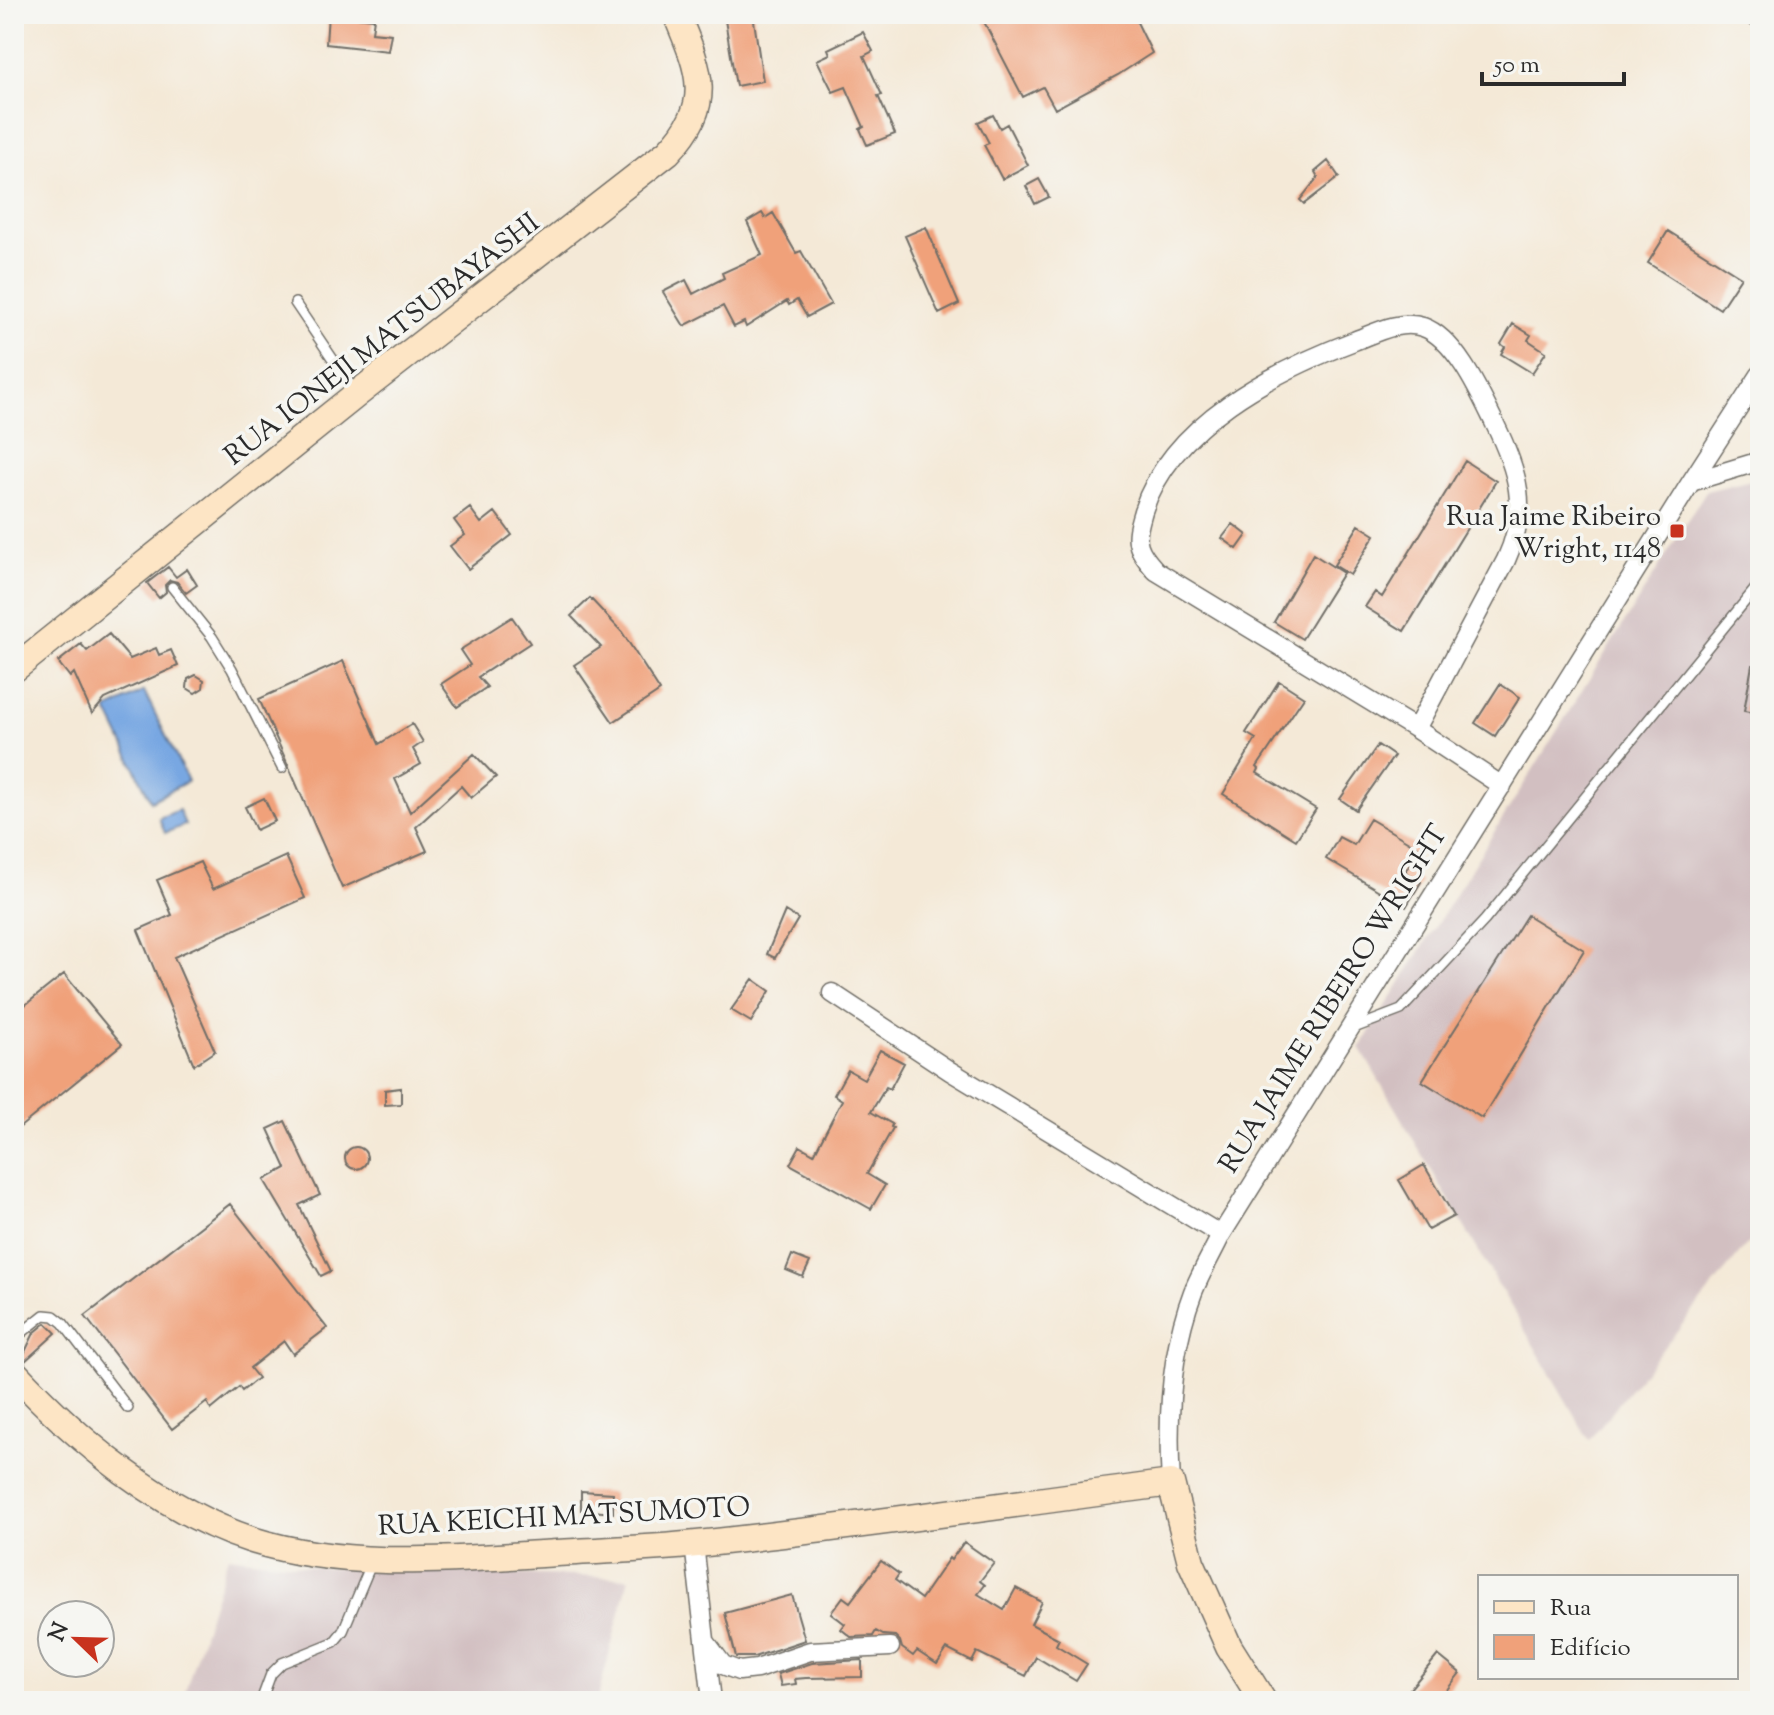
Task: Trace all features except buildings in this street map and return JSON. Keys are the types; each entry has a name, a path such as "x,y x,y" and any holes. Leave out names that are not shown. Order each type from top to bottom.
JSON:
{"main road":[{"name":"RUA IONEJI MATSUBAYASHI","path":"14,669 155,567 357,394 637,179 684,136 696,112 701,82 696,60 676,14"},
{"name":"RUA KEICHI MATSUMOTO","path":"14,1372 67,1427 139,1482 205,1521 253,1540 306,1552 373,1559 413,1562 694,1544 1171,1483"},
{"name":"RUA JAIME RIBEIRO WRIGHT","path":"1171,1483 1191,1562 1229,1647 1263,1701"}],"street":[{"path":"1752,14 1760,20"},
{"path":"1416,729 1517,538 1521,517 1519,493 1509,453 1459,358 1426,327 1411,324 1395,326 1310,359 1254,389 1200,429 1175,455 1147,499 1138,526 1138,544 1156,571 1416,729 1502,786"},
{"name":"RUA JAIME RIBEIRO WRIGHT","path":"1171,1483 1168,1436 1180,1335 1193,1292 1221,1235 1760,375"},
{"path":"1691,482 1760,461"},
{"path":"832,993 950,1071 1221,1235"},
{"path":"694,1544 712,1701"},
{"path":"705,1641 723,1665 739,1671 757,1669 810,1651 890,1647"}],"lane":[{"path":"295,303 357,394"},
{"path":"1350,1029 1401,1010 1454,954 1760,583"},
{"path":"172,587 212,637 232,669 282,768"},
{"path":"14,1339 44,1315 54,1316 63,1323 128,1408"},
{"path":"261,1701 271,1674 282,1663 334,1642 343,1631 373,1559"}],"shaded area":[{"path":"1760,478 1760,1228 1589,1440 1360,1048 1706,491"},
{"path":"228,1556 315,1567 629,1578 597,1701 182,1701"}],"water":[{"path":"144,691 188,781 151,801 107,710"},
{"path":"179,810 185,825 165,833 159,818"}],"place":[{"name":"Rua Jaime Ribeiro Wright, 1148","path":"1677,531"}]}
